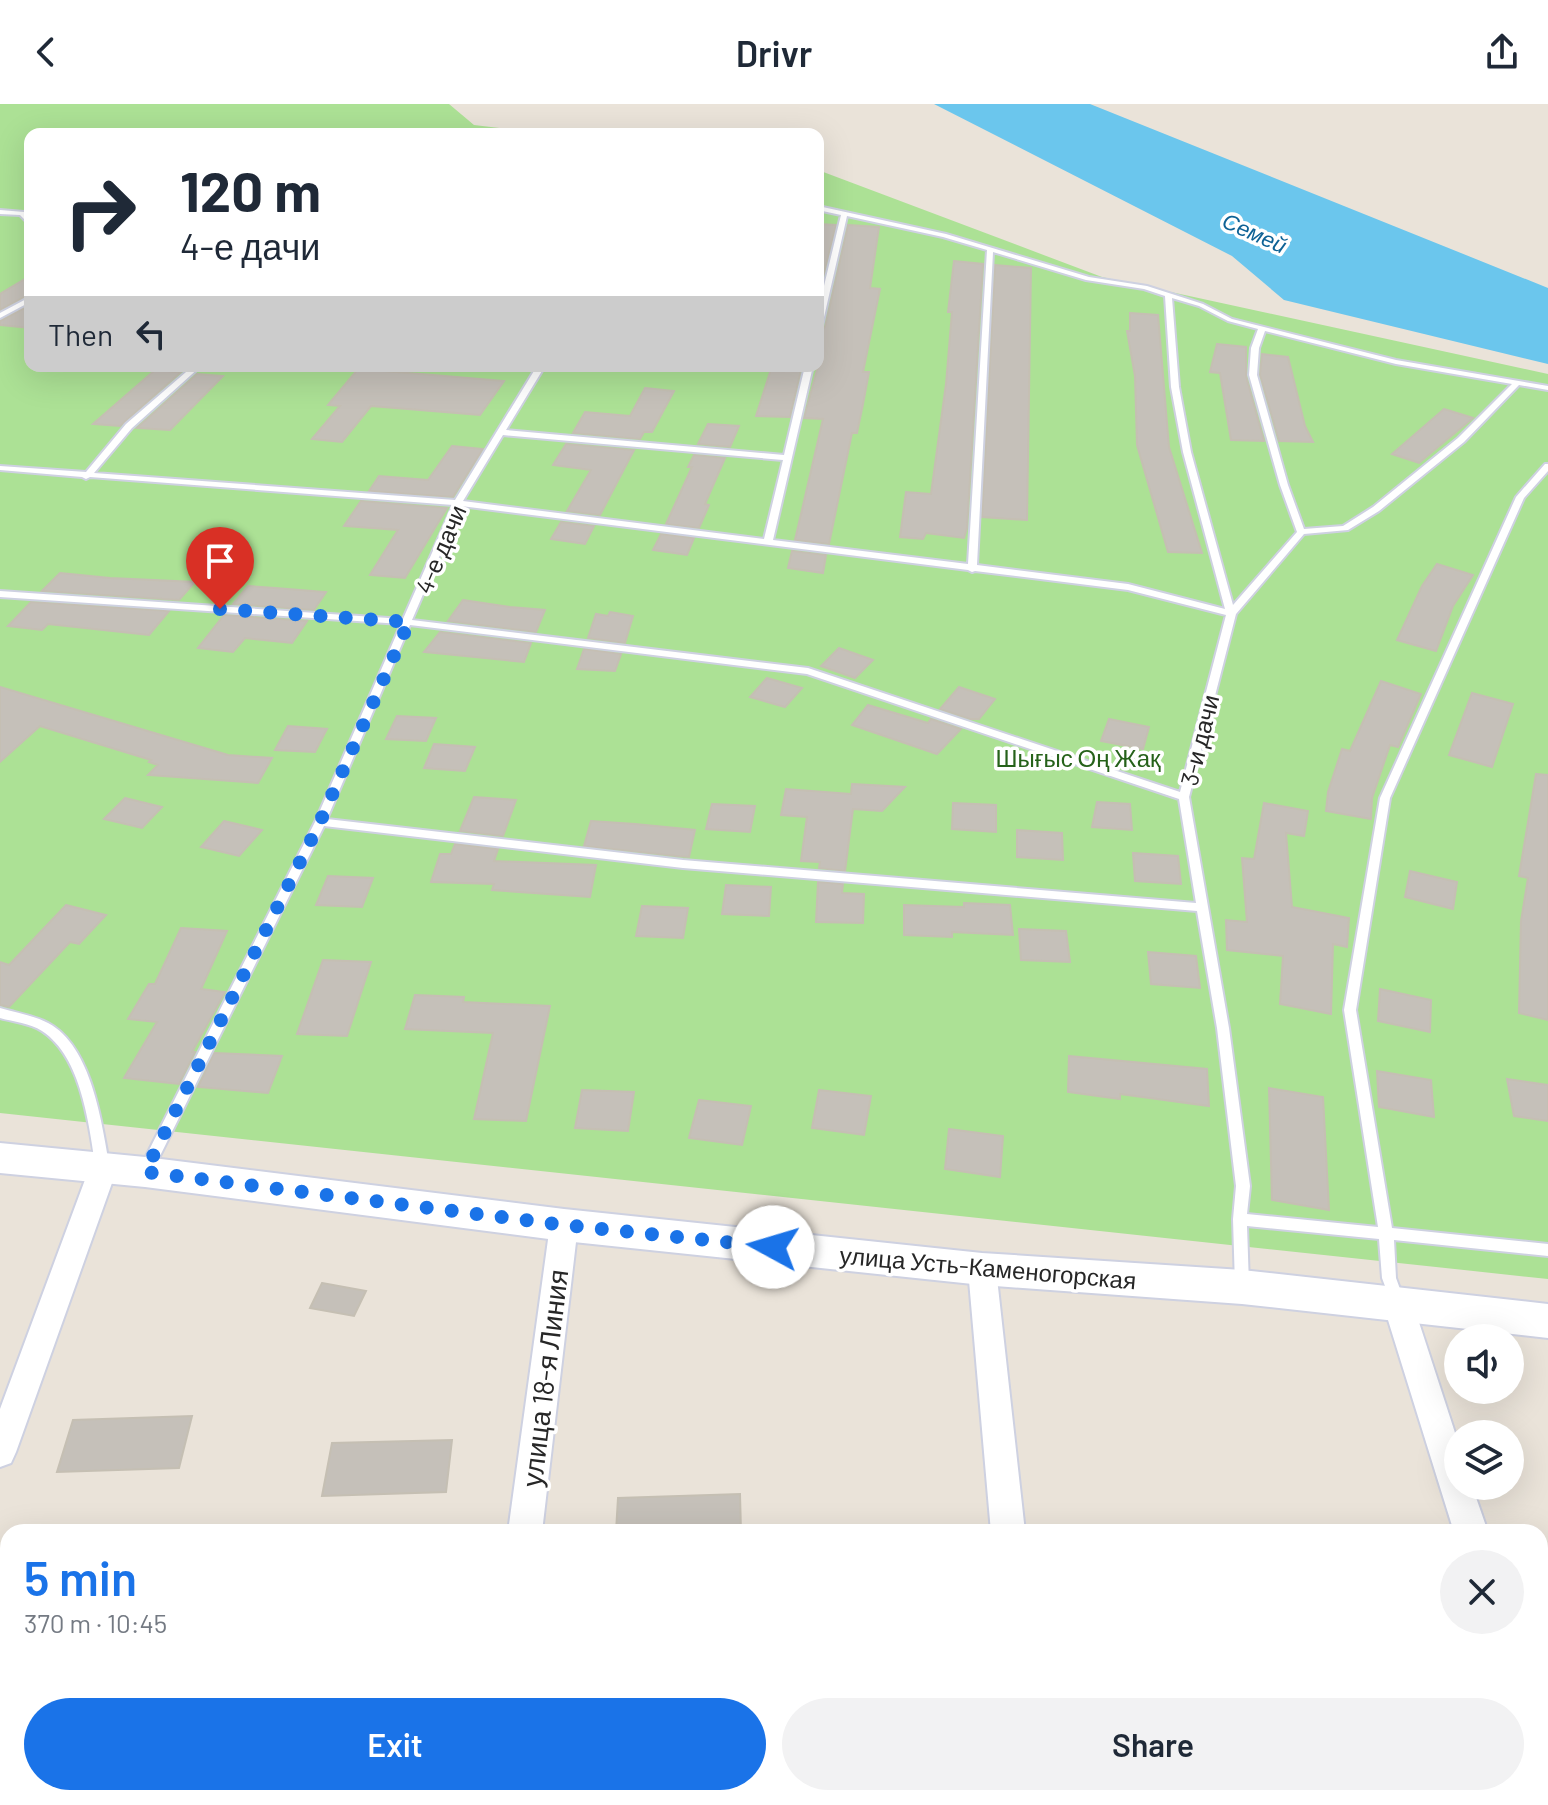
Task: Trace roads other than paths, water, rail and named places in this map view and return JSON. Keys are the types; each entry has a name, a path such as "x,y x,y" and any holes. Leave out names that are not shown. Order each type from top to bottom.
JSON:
{"street":[{"name":"улица Усть-Каменогорская","path":"0,1158 145,1172 564,1225 982,1269 1242,1287 1548,1321"},
{"path":"0,1452 103,1169"},
{"name":"улица 18-я Линия","path":"526,1524 564,1225"},
{"path":"982,1269 1007,1524"},
{"path":"1398,1304 1468,1524"}],"lane":[{"path":"824,209 900,224 1088,279 1115,281 1168,294 1230,320 1262,329 1396,362 1548,388"},
{"path":"0,212 24,215"},
{"path":"824,301 845,213"},
{"path":"972,569 990,249"},
{"name":"3-и дачи","path":"1168,294 1175,387 1187,452 1231,613 1184,797 1223,1028 1243,1186 1240,1219 1242,1287"},
{"path":"0,316 24,302"},
{"path":"1262,329 1255,348 1253,375 1301,532"},
{"path":"86,477 129,426 190,372"},
{"name":"4-е дачи","path":"145,1172 320,822 458,503 537,372"},
{"path":"768,542 808,372"},
{"path":"0,468 86,477 458,503 1128,587 1231,613 1301,532 1345,528 1376,509 1461,440 1517,383"},
{"path":"501,432 788,458"},
{"path":"1398,1304 1389,1278 1386,1232 1350,1010 1385,798 1520,497 1548,466"},
{"path":"0,594 409,622 808,671 1184,797"},
{"path":"320,822 683,864 1201,907"},
{"path":"0,1013 48,1028 66,1045 92,1105 103,1169"},
{"path":"1240,1219 1548,1250"}],"water":[{"name":"Семей","path":"934,104 1090,104 1548,288 1548,364 1284,300 1232,256"}],"park label":[{"name":"Шығыс Оң Жақ","path":"1078,757"}]}
